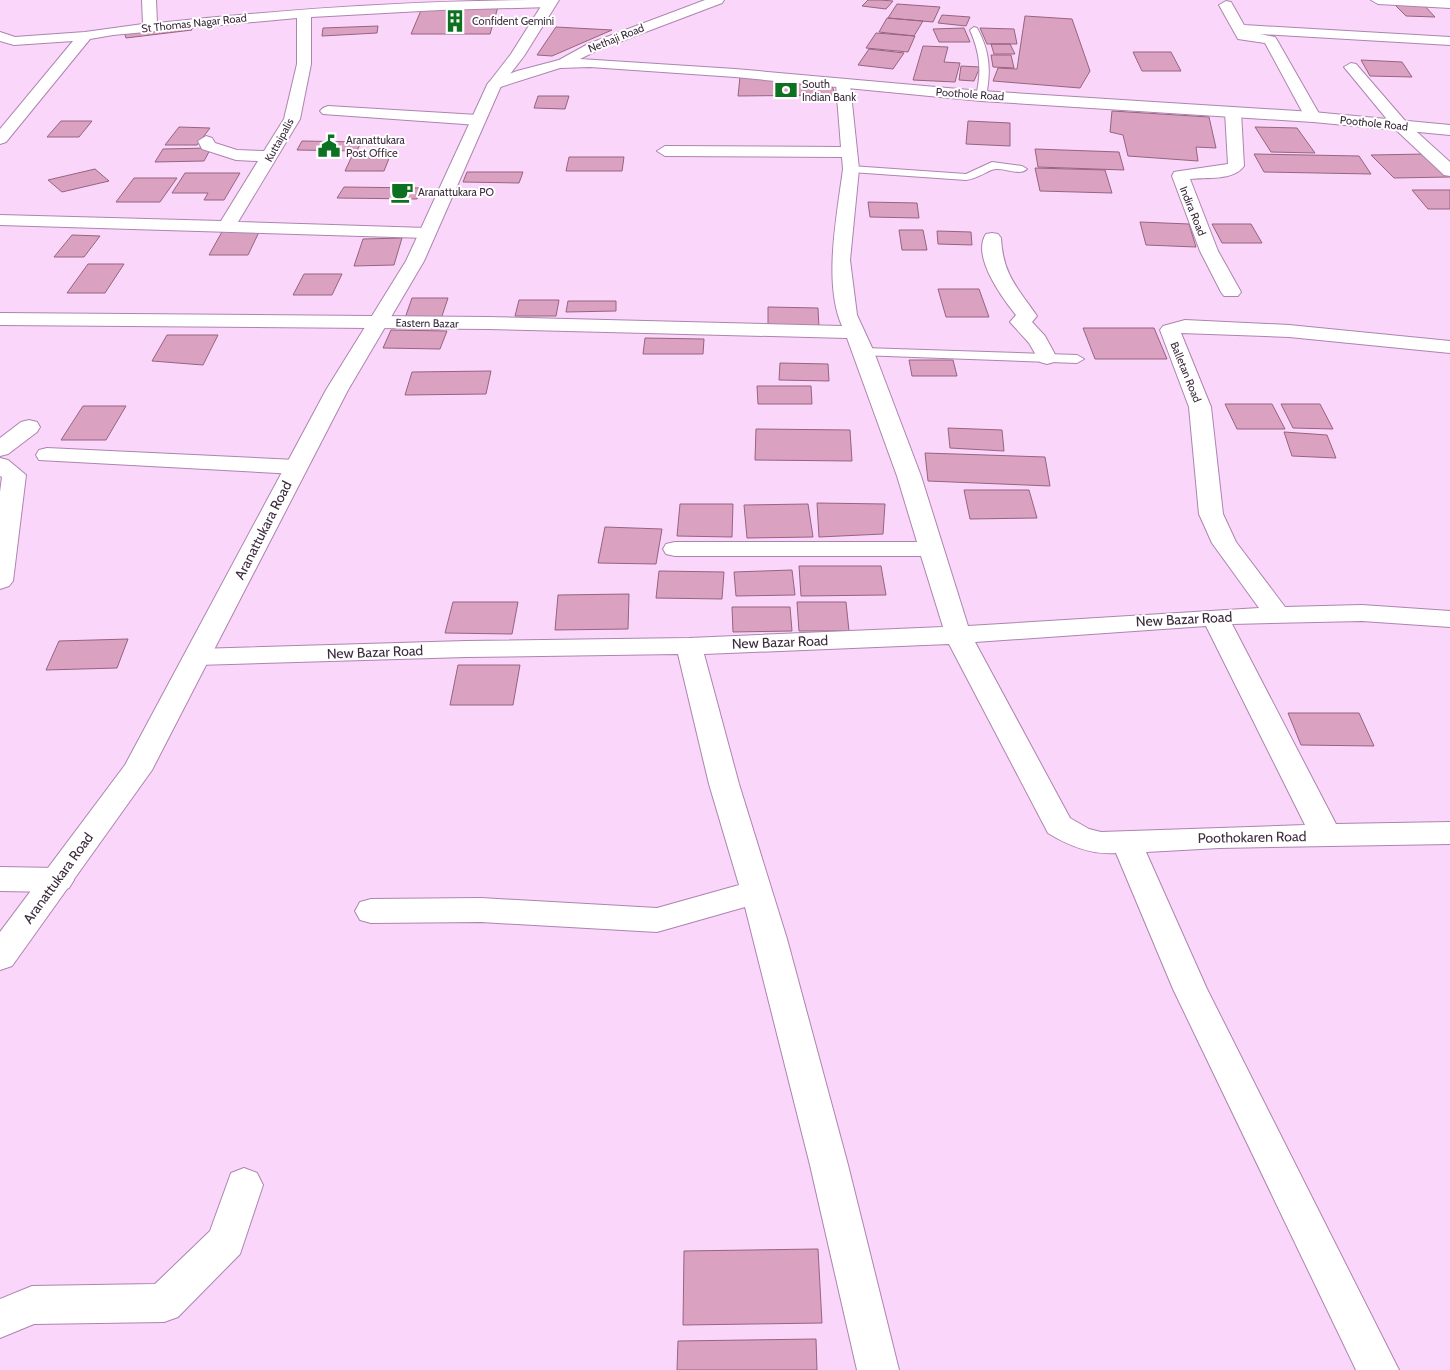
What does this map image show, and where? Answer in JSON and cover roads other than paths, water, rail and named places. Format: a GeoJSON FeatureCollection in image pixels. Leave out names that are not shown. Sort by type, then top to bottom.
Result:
{"type":"FeatureCollection","features":[{"type":"Feature","properties":{"kind":"street"},"geometry":{"type":"LineString","coordinates":[[150,0],[150,27]]}},
{"type":"Feature","properties":{"kind":"street","name":"Nethaji Road"},"geometry":{"type":"LineString","coordinates":[[517,56],[528,63],[559,64],[593,47],[716,0]]}},
{"type":"Feature","properties":{"kind":"street"},"geometry":{"type":"LineString","coordinates":[[1378,0],[1450,4]]}},
{"type":"Feature","properties":{"kind":"street","name":"St Thomas Nagar Road"},"geometry":{"type":"LineString","coordinates":[[0,36],[14,41],[85,36],[150,27],[376,4],[465,4],[551,1]]}},
{"type":"Feature","properties":{"kind":"street","name":"Aranattukara Road"},"geometry":{"type":"LineString","coordinates":[[0,957],[137,770],[337,390],[380,322],[415,261],[494,85],[517,56],[551,1]]}},
{"type":"Feature","properties":{"kind":"street"},"geometry":{"type":"LineString","coordinates":[[1226,5],[1243,36],[1270,40],[1313,117]]}},
{"type":"Feature","properties":{"kind":"street","name":"Kuttaipalis"},"geometry":{"type":"LineString","coordinates":[[226,227],[292,119],[304,64],[304,12]]}},
{"type":"Feature","properties":{"kind":"street"},"geometry":{"type":"LineString","coordinates":[[1239,29],[1450,42]]}},
{"type":"Feature","properties":{"kind":"street"},"geometry":{"type":"LineString","coordinates":[[0,139],[85,36]]}},
{"type":"Feature","properties":{"kind":"street","name":"Poothole Road"},"geometry":{"type":"LineString","coordinates":[[494,85],[522,74],[559,64],[620,65],[980,96],[1313,117],[1450,130]]}},
{"type":"Feature","properties":{"kind":"street"},"geometry":{"type":"LineString","coordinates":[[1350,67],[1401,126],[1450,171]]}},
{"type":"Feature","properties":{"kind":"street"},"geometry":{"type":"LineString","coordinates":[[843,84],[850,161],[841,260],[847,315],[933,549],[958,635]]}},
{"type":"Feature","properties":{"kind":"street"},"geometry":{"type":"LineString","coordinates":[[328,111],[478,120]]}},
{"type":"Feature","properties":{"kind":"street","name":"Indira Road"},"geometry":{"type":"LineString","coordinates":[[1231,292],[1208,251],[1180,176],[1198,172],[1228,170],[1236,166],[1233,112]]}},
{"type":"Feature","properties":{"kind":"street"},"geometry":{"type":"LineString","coordinates":[[206,141],[208,146],[236,155],[271,156]]}},
{"type":"Feature","properties":{"kind":"street"},"geometry":{"type":"LineString","coordinates":[[665,151],[850,161]]}},
{"type":"Feature","properties":{"kind":"street"},"geometry":{"type":"LineString","coordinates":[[0,220],[426,233]]}},
{"type":"Feature","properties":{"kind":"street"},"geometry":{"type":"LineString","coordinates":[[992,238],[992,260],[1002,284],[1027,316],[1020,322],[1038,340],[1047,358]]}},
{"type":"Feature","properties":{"kind":"street","name":"Eastern Bazar"},"geometry":{"type":"LineString","coordinates":[[0,319],[380,322],[858,342]]}},
{"type":"Feature","properties":{"kind":"street","name":"Balletan Road"},"geometry":{"type":"LineString","coordinates":[[1277,615],[1224,543],[1210,514],[1200,408],[1170,330],[1185,326],[1289,331],[1396,340],[1450,347]]}},
{"type":"Feature","properties":{"kind":"street"},"geometry":{"type":"LineString","coordinates":[[0,449],[29,427]]}},
{"type":"Feature","properties":{"kind":"street"},"geometry":{"type":"LineString","coordinates":[[47,456],[296,467]]}},
{"type":"Feature","properties":{"kind":"street"},"geometry":{"type":"LineString","coordinates":[[0,465],[14,475],[0,581]]}},
{"type":"Feature","properties":{"kind":"street"},"geometry":{"type":"LineString","coordinates":[[675,549],[933,549]]}},
{"type":"Feature","properties":{"kind":"street","name":"New Bazar Road"},"geometry":{"type":"LineString","coordinates":[[197,657],[466,649],[689,646],[958,635],[1215,617],[1277,615],[1362,613],[1450,618]]}},
{"type":"Feature","properties":{"kind":"street"},"geometry":{"type":"LineString","coordinates":[[1215,617],[1326,835]]}},
{"type":"Feature","properties":{"kind":"street","name":"Poothokaren Road"},"geometry":{"type":"LineString","coordinates":[[958,635],[1059,825],[1078,837],[1101,843],[1326,835],[1450,833]]}},
{"type":"Feature","properties":{"kind":"street"},"geometry":{"type":"LineString","coordinates":[[689,646],[724,784],[771,939],[827,1156],[878,1370]]}},
{"type":"Feature","properties":{"kind":"street"},"geometry":{"type":"LineString","coordinates":[[1126,841],[1190,989],[1378,1370]]}},
{"type":"Feature","properties":{"kind":"street"},"geometry":{"type":"LineString","coordinates":[[0,879],[58,880]]}},
{"type":"Feature","properties":{"kind":"street"},"geometry":{"type":"LineString","coordinates":[[371,911],[481,910],[657,920],[757,892]]}},
{"type":"Feature","properties":{"kind":"street"},"geometry":{"type":"LineString","coordinates":[[0,1318],[32,1305],[164,1303],[226,1241],[244,1185]]}},
{"type":"Feature","properties":{"kind":"lane"},"geometry":{"type":"LineString","coordinates":[[974,30],[986,59],[987,70],[980,96]]}},
{"type":"Feature","properties":{"kind":"lane"},"geometry":{"type":"LineString","coordinates":[[850,161],[966,177],[974,176],[992,166],[1022,169]]}},
{"type":"Feature","properties":{"kind":"lane"},"geometry":{"type":"LineString","coordinates":[[858,342],[1077,359]]}},
{"type":"Feature","properties":{"kind":"place","name":"Confident Gemini"},"geometry":{"type":"Point","coordinates":[455,21]}},
{"type":"Feature","properties":{"kind":"place","name":"South Indian Bank"},"geometry":{"type":"Point","coordinates":[786,90]}},
{"type":"Feature","properties":{"kind":"place","name":"Aranattukara Post Office"},"geometry":{"type":"Point","coordinates":[329,146]}},
{"type":"Feature","properties":{"kind":"place","name":"Aranattukara PO"},"geometry":{"type":"Point","coordinates":[402,192]}}]}
